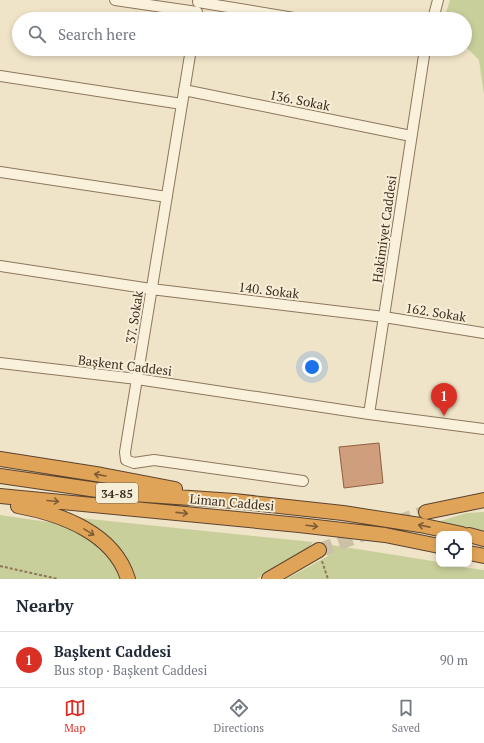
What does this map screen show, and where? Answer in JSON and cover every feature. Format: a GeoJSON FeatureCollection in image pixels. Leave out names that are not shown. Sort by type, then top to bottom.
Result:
{"type":"FeatureCollection","features":[{"type":"Feature","properties":{"kind":"highway"},"geometry":{"type":"LineString","coordinates":[[0,459],[102,475],[234,501]]}},
{"type":"Feature","properties":{"kind":"highway","name":"Liman Caddesi"},"geometry":{"type":"LineString","coordinates":[[0,476],[118,493],[234,501],[343,513],[448,531]]}},
{"type":"Feature","properties":{"kind":"highway","name":"Liman Caddesi"},"geometry":{"type":"LineString","coordinates":[[0,496],[298,525],[385,535],[436,545]]}},
{"type":"Feature","properties":{"kind":"highway"},"geometry":{"type":"LineString","coordinates":[[426,512],[484,500]]}},
{"type":"Feature","properties":{"kind":"highway"},"geometry":{"type":"LineString","coordinates":[[0,503],[39,510],[71,522],[96,536],[113,552],[126,572],[128,579]]}},
{"type":"Feature","properties":{"kind":"highway"},"geometry":{"type":"LineString","coordinates":[[472,536],[484,539]]}},
{"type":"Feature","properties":{"kind":"highway"},"geometry":{"type":"LineString","coordinates":[[269,579],[319,550]]}},
{"type":"Feature","properties":{"kind":"highway"},"geometry":{"type":"LineString","coordinates":[[472,554],[484,556]]}},
{"type":"Feature","properties":{"kind":"street"},"geometry":{"type":"LineString","coordinates":[[115,0],[234,12]]}},
{"type":"Feature","properties":{"kind":"street"},"geometry":{"type":"LineString","coordinates":[[435,12],[438,0]]}},
{"type":"Feature","properties":{"kind":"street","name":"37. Sokak"},"geometry":{"type":"LineString","coordinates":[[190,56],[124,452],[126,460],[142,462],[154,460],[303,481]]}},
{"type":"Feature","properties":{"kind":"street","name":"Hakimiyet Caddesi"},"geometry":{"type":"LineString","coordinates":[[369,414],[424,56]]}},
{"type":"Feature","properties":{"kind":"street"},"geometry":{"type":"LineString","coordinates":[[0,76],[182,104]]}},
{"type":"Feature","properties":{"kind":"street","name":"136. Sokak"},"geometry":{"type":"LineString","coordinates":[[184,90],[411,136]]}},
{"type":"Feature","properties":{"kind":"street"},"geometry":{"type":"LineString","coordinates":[[0,172],[166,197]]}},
{"type":"Feature","properties":{"kind":"street","name":"140. Sokak"},"geometry":{"type":"LineString","coordinates":[[0,266],[151,289],[384,317]]}},
{"type":"Feature","properties":{"kind":"street","name":"162. Sokak"},"geometry":{"type":"LineString","coordinates":[[384,317],[484,333]]}},
{"type":"Feature","properties":{"kind":"street","name":"Başkent Caddesi"},"geometry":{"type":"LineString","coordinates":[[0,363],[137,379],[369,414],[484,428]]}},
{"type":"Feature","properties":{"kind":"path"},"geometry":{"type":"LineString","coordinates":[[319,550],[328,579]]}},
{"type":"Feature","properties":{"kind":"path"},"geometry":{"type":"LineString","coordinates":[[0,566],[58,579]]}},
{"type":"Feature","properties":{"kind":"green space"},"geometry":{"type":"Polygon","coordinates":[[[450,0],[484,0],[484,95],[479,60],[472,53],[472,12],[446,12],[450,0]]]}},
{"type":"Feature","properties":{"kind":"green space"},"geometry":{"type":"Polygon","coordinates":[[[484,512],[484,531],[437,522],[467,513],[484,512]]]}},
{"type":"Feature","properties":{"kind":"green space"},"geometry":{"type":"Polygon","coordinates":[[[0,515],[55,523],[81,533],[106,549],[122,579],[0,579],[0,515]]]}},
{"type":"Feature","properties":{"kind":"green space"},"geometry":{"type":"Polygon","coordinates":[[[80,518],[313,542],[309,547],[257,579],[136,579],[128,559],[115,542],[107,535],[80,518]]]}},
{"type":"Feature","properties":{"kind":"green space"},"geometry":{"type":"Polygon","coordinates":[[[313,542],[436,562],[436,567],[462,567],[484,570],[484,579],[286,579],[328,556],[313,542]]]}},
{"type":"Feature","properties":{"kind":"building"},"geometry":{"type":"Polygon","coordinates":[[[379,443],[383,483],[344,488],[339,447],[379,443]]]}},
{"type":"Feature","properties":{"kind":"tunnel"},"geometry":{"type":"LineString","coordinates":[[319,550],[426,512]]}},
{"type":"Feature","properties":{"kind":"place","name":"Başkent Caddesi"},"geometry":{"type":"Point","coordinates":[444,416]}}]}
